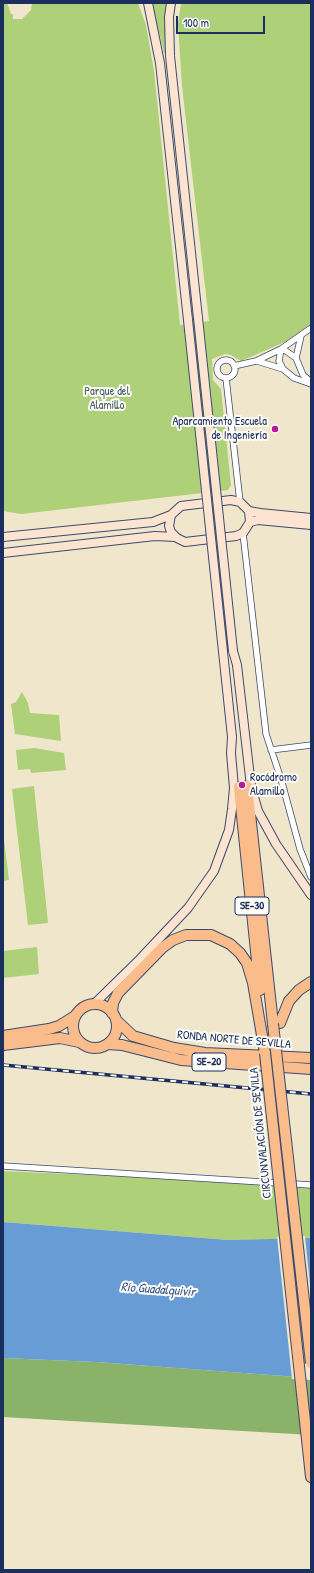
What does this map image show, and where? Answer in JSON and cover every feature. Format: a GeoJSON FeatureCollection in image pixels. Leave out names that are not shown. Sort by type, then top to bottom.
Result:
{"type":"FeatureCollection","features":[{"type":"Feature","properties":{"kind":"highway","name":"CIRCUNVALACIÓN DE SEVILLA"},"geometry":{"type":"LineString","coordinates":[[243,787],[269,1025],[278,1063],[311,1363]]}},
{"type":"Feature","properties":{"kind":"highway"},"geometry":{"type":"LineString","coordinates":[[108,1044],[116,1033],[113,1003],[118,992],[162,948],[180,937],[205,934],[230,944],[240,953],[248,964],[253,983],[269,1025],[299,990],[311,982]]}},
{"type":"Feature","properties":{"kind":"highway"},"geometry":{"type":"LineString","coordinates":[[3,1036],[59,1026],[75,1016],[82,1008],[94,1004]]}},
{"type":"Feature","properties":{"kind":"highway","name":"RONDA NORTE DE SEVILLA"},"geometry":{"type":"LineString","coordinates":[[94,1004],[107,1008],[133,1036],[174,1048],[205,1053],[311,1058]]}},
{"type":"Feature","properties":{"kind":"highway"},"geometry":{"type":"LineString","coordinates":[[75,1016],[73,1029],[79,1042]]}},
{"type":"Feature","properties":{"kind":"highway","name":"CIRCUNVALACIÓN DE SEVILLA"},"geometry":{"type":"LineString","coordinates":[[269,1025],[265,1053],[311,1477]]}},
{"type":"Feature","properties":{"kind":"highway","name":"RONDA NORTE DE SEVILLA"},"geometry":{"type":"LineString","coordinates":[[3,1045],[60,1038],[79,1042],[90,1048],[96,1048],[108,1044],[122,1045],[181,1060],[311,1069]]}},
{"type":"Feature","properties":{"kind":"main road"},"geometry":{"type":"LineString","coordinates":[[143,3],[154,26]]}},
{"type":"Feature","properties":{"kind":"main road"},"geometry":{"type":"LineString","coordinates":[[148,3],[154,26],[160,63],[232,737],[243,787],[258,810],[266,827],[311,895]]}},
{"type":"Feature","properties":{"kind":"main road"},"geometry":{"type":"LineString","coordinates":[[94,1004],[140,959],[188,908],[204,887],[220,858],[243,787],[237,664],[233,651],[185,184],[170,56],[169,17],[171,3]]}},
{"type":"Feature","properties":{"kind":"main road"},"geometry":{"type":"LineString","coordinates":[[175,3],[174,40],[186,163],[185,184]]}},
{"type":"Feature","properties":{"kind":"main road"},"geometry":{"type":"LineString","coordinates":[[3,537],[153,522],[171,515],[181,506],[231,500],[240,502],[248,510],[257,513],[311,518]]}},
{"type":"Feature","properties":{"kind":"main road"},"geometry":{"type":"LineString","coordinates":[[3,553],[155,536],[175,537],[185,542],[236,536],[243,533],[250,522],[248,510]]}},
{"type":"Feature","properties":{"kind":"main road"},"geometry":{"type":"LineString","coordinates":[[171,515],[169,526],[175,537]]}},
{"type":"Feature","properties":{"kind":"main road"},"geometry":{"type":"LineString","coordinates":[[250,522],[258,520],[311,525]]}},
{"type":"Feature","properties":{"kind":"street"},"geometry":{"type":"LineString","coordinates":[[234,366],[256,361],[281,349],[311,328]]}},
{"type":"Feature","properties":{"kind":"street"},"geometry":{"type":"LineString","coordinates":[[289,374],[295,371],[301,336]]}},
{"type":"Feature","properties":{"kind":"street"},"geometry":{"type":"LineString","coordinates":[[281,349],[286,351],[296,361],[303,375],[311,383]]}},
{"type":"Feature","properties":{"kind":"street"},"geometry":{"type":"LineString","coordinates":[[281,349],[279,361],[283,369]]}},
{"type":"Feature","properties":{"kind":"street"},"geometry":{"type":"LineString","coordinates":[[222,360],[228,360],[234,366],[233,374],[226,378],[221,377],[218,373],[218,364],[222,360]]}},
{"type":"Feature","properties":{"kind":"street"},"geometry":{"type":"LineString","coordinates":[[256,361],[283,369],[303,382],[311,383]]}},
{"type":"Feature","properties":{"kind":"street"},"geometry":{"type":"LineString","coordinates":[[226,378],[240,502]]}},
{"type":"Feature","properties":{"kind":"street"},"geometry":{"type":"LineString","coordinates":[[243,533],[266,734],[281,779],[300,849],[311,877]]}},
{"type":"Feature","properties":{"kind":"street"},"geometry":{"type":"LineString","coordinates":[[271,750],[311,745]]}},
{"type":"Feature","properties":{"kind":"street"},"geometry":{"type":"LineString","coordinates":[[3,1166],[311,1185]]}},
{"type":"Feature","properties":{"kind":"green space","name":"Parque del Alamillo"},"geometry":{"type":"Polygon","coordinates":[[[3,3],[7,3],[11,14],[13,14],[13,19],[22,19],[31,10],[32,3],[138,3],[146,25],[154,71],[180,325],[209,321],[182,86],[178,24],[181,3],[311,3],[311,324],[285,342],[241,361],[231,355],[225,354],[212,359],[213,380],[221,389],[231,485],[228,490],[21,514],[3,511],[3,3]]]}},
{"type":"Feature","properties":{"kind":"green space"},"geometry":{"type":"Polygon","coordinates":[[[152,3],[167,3],[166,53],[164,53],[152,3]]]}},
{"type":"Feature","properties":{"kind":"green space"},"geometry":{"type":"Polygon","coordinates":[[[22,692],[28,703],[30,713],[59,715],[61,741],[15,734],[11,704],[16,702],[22,692]]]}},
{"type":"Feature","properties":{"kind":"green space"},"geometry":{"type":"Polygon","coordinates":[[[34,748],[64,753],[66,770],[31,773],[30,769],[18,770],[16,750],[34,748]]]}},
{"type":"Feature","properties":{"kind":"green space"},"geometry":{"type":"Polygon","coordinates":[[[34,786],[48,923],[28,925],[12,789],[34,786]]]}},
{"type":"Feature","properties":{"kind":"green space"},"geometry":{"type":"Polygon","coordinates":[[[3,831],[9,880],[3,881],[3,831]]]}},
{"type":"Feature","properties":{"kind":"green space"},"geometry":{"type":"Polygon","coordinates":[[[37,947],[39,974],[3,978],[3,951],[37,947]]]}},
{"type":"Feature","properties":{"kind":"green space"},"geometry":{"type":"Polygon","coordinates":[[[3,1171],[311,1185],[311,1238],[228,1240],[3,1222],[3,1171]]]}},
{"type":"Feature","properties":{"kind":"green space"},"geometry":{"type":"Polygon","coordinates":[[[3,1358],[96,1362],[311,1378],[311,1435],[3,1417],[3,1358]]]}},
{"type":"Feature","properties":{"kind":"water","name":"Río Guadalquivir"},"geometry":{"type":"Polygon","coordinates":[[[3,1222],[228,1240],[311,1238],[311,1378],[96,1362],[3,1358],[3,1222]]]}},
{"type":"Feature","properties":{"kind":"pier"},"geometry":{"type":"Polygon","coordinates":[[[305,1236],[311,1294],[311,1380],[292,1379],[277,1237],[305,1236]]]}},
{"type":"Feature","properties":{"kind":"railway"},"geometry":{"type":"LineString","coordinates":[[3,1065],[311,1094]]}},
{"type":"Feature","properties":{"kind":"place","name":"Aparcamiento Escuela de Ingeniería"},"geometry":{"type":"Point","coordinates":[275,429]}},
{"type":"Feature","properties":{"kind":"place","name":"Rocódromo Alamillo"},"geometry":{"type":"Point","coordinates":[242,785]}}]}
